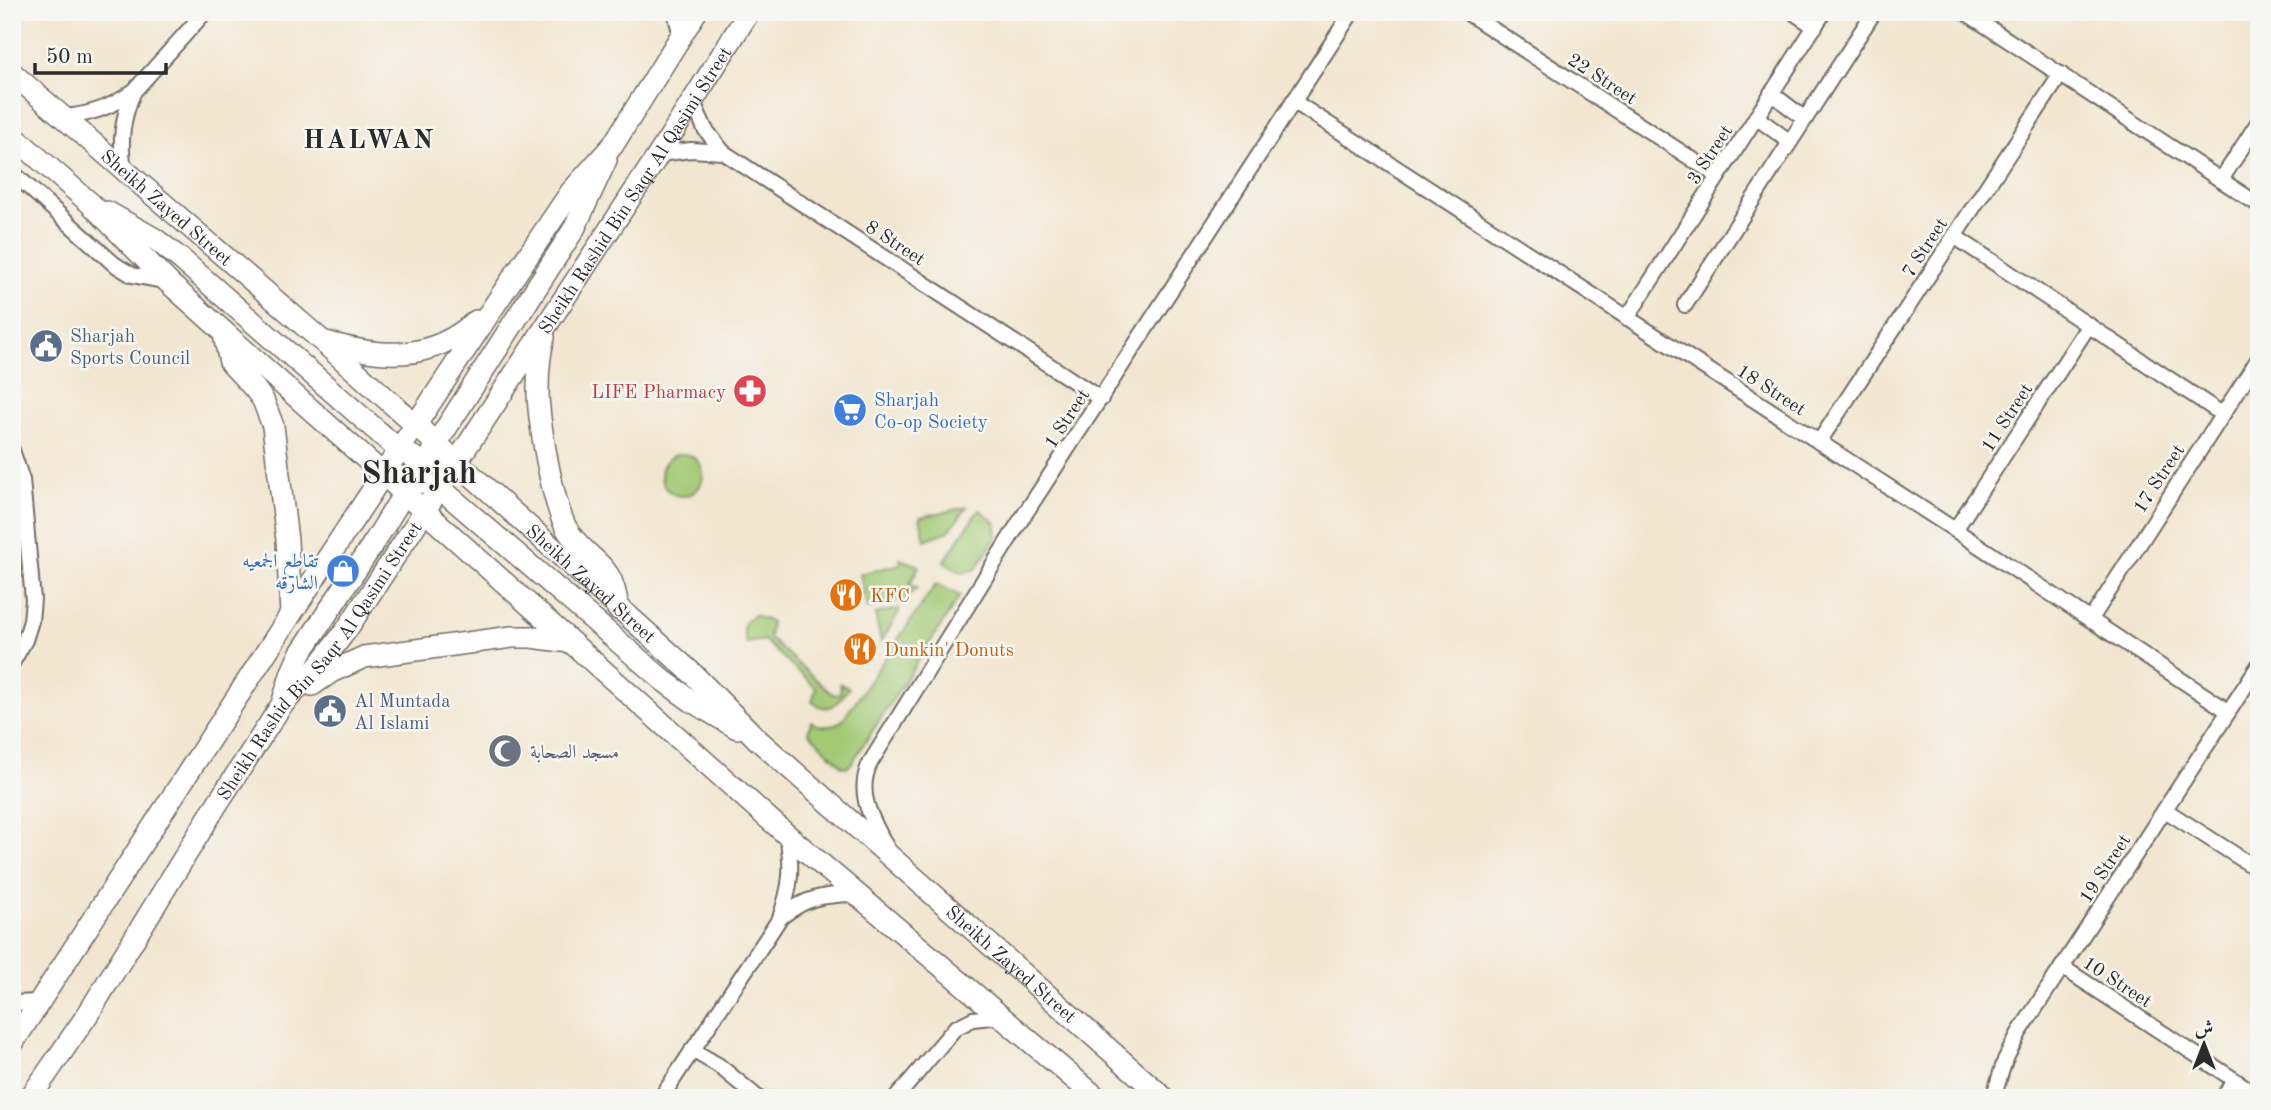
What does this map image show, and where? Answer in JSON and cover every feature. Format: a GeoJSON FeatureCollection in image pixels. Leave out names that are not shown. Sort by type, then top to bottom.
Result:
{"type":"FeatureCollection","features":[{"type":"Feature","properties":{"kind":"main road","name":"Sheikh Rashid Bin Saqr Al Qasimi Street"},"geometry":{"type":"LineString","coordinates":[[30,1098],[88,1014],[217,804],[281,706],[318,667],[348,629],[424,512],[415,425],[555,214],[613,145],[696,12]]}},
{"type":"Feature","properties":{"kind":"main road","name":"Sheikh Rashid Bin Saqr Al Qasimi Street"},"geometry":{"type":"LineString","coordinates":[[13,1043],[383,474],[456,463],[749,12]]}},
{"type":"Feature","properties":{"kind":"main road","name":"Sheikh Zayed Street"},"geometry":{"type":"LineString","coordinates":[[12,73],[321,340],[415,425],[420,470]]}},
{"type":"Feature","properties":{"kind":"main road","name":"Sheikh Zayed Street"},"geometry":{"type":"LineString","coordinates":[[12,135],[91,204],[169,283],[383,474],[456,463],[695,675],[757,739],[1164,1098]]}},
{"type":"Feature","properties":{"kind":"main road"},"geometry":{"type":"LineString","coordinates":[[281,706],[300,654],[574,229],[613,145]]}},
{"type":"Feature","properties":{"kind":"main road"},"geometry":{"type":"LineString","coordinates":[[91,204],[125,220],[164,246],[664,681],[724,722],[757,739]]}},
{"type":"Feature","properties":{"kind":"main road"},"geometry":{"type":"LineString","coordinates":[[321,340],[371,352],[389,353],[434,348],[459,336],[496,303]]}},
{"type":"Feature","properties":{"kind":"main road"},"geometry":{"type":"LineString","coordinates":[[547,324],[538,370],[538,394],[559,512],[570,534],[610,576],[616,589],[618,609]]}},
{"type":"Feature","properties":{"kind":"main road"},"geometry":{"type":"LineString","coordinates":[[223,331],[230,362],[259,394],[273,426],[287,541],[290,614]]}},
{"type":"Feature","properties":{"kind":"main road"},"geometry":{"type":"LineString","coordinates":[[375,430],[392,424],[397,408]]}},
{"type":"Feature","properties":{"kind":"main road"},"geometry":{"type":"LineString","coordinates":[[444,529],[446,514],[454,508],[465,508]]}},
{"type":"Feature","properties":{"kind":"main road"},"geometry":{"type":"LineString","coordinates":[[424,512],[853,894],[1097,1098]]}},
{"type":"Feature","properties":{"kind":"main road"},"geometry":{"type":"LineString","coordinates":[[281,706],[331,672],[364,657],[512,637],[570,642]]}},
{"type":"Feature","properties":{"kind":"street"},"geometry":{"type":"LineString","coordinates":[[63,117],[79,116],[101,109],[135,90],[205,12]]}},
{"type":"Feature","properties":{"kind":"street"},"geometry":{"type":"LineString","coordinates":[[675,12],[681,36]]}},
{"type":"Feature","properties":{"kind":"street","name":"1 Street"},"geometry":{"type":"LineString","coordinates":[[890,856],[864,799],[866,771],[1019,523],[1352,12]]}},
{"type":"Feature","properties":{"kind":"street","name":"22 Street"},"geometry":{"type":"LineString","coordinates":[[1466,12],[1718,176]]}},
{"type":"Feature","properties":{"kind":"street"},"geometry":{"type":"LineString","coordinates":[[1793,12],[1815,27]]}},
{"type":"Feature","properties":{"kind":"street","name":"3 Street"},"geometry":{"type":"LineString","coordinates":[[1627,318],[1824,12]]}},
{"type":"Feature","properties":{"kind":"street"},"geometry":{"type":"LineString","coordinates":[[1685,305],[1874,12]]}},
{"type":"Feature","properties":{"kind":"street"},"geometry":{"type":"LineString","coordinates":[[1965,12],[2259,205]]}},
{"type":"Feature","properties":{"kind":"street","name":"7 Street"},"geometry":{"type":"LineString","coordinates":[[1819,442],[2061,74]]}},
{"type":"Feature","properties":{"kind":"street"},"geometry":{"type":"LineString","coordinates":[[124,169],[121,136],[128,105],[135,90]]}},
{"type":"Feature","properties":{"kind":"street"},"geometry":{"type":"LineString","coordinates":[[1772,93],[1805,119]]}},
{"type":"Feature","properties":{"kind":"street","name":"18 Street"},"geometry":{"type":"LineString","coordinates":[[1293,101],[1955,530],[2228,711]]}},
{"type":"Feature","properties":{"kind":"street"},"geometry":{"type":"LineString","coordinates":[[693,102],[705,129],[723,152]]}},
{"type":"Feature","properties":{"kind":"street"},"geometry":{"type":"LineString","coordinates":[[1756,117],[1790,142]]}},
{"type":"Feature","properties":{"kind":"street"},"geometry":{"type":"LineString","coordinates":[[2221,180],[2259,121]]}},
{"type":"Feature","properties":{"kind":"street"},"geometry":{"type":"LineString","coordinates":[[659,154],[691,150],[723,152]]}},
{"type":"Feature","properties":{"kind":"street","name":"8 Street"},"geometry":{"type":"LineString","coordinates":[[723,152],[1101,399]]}},
{"type":"Feature","properties":{"kind":"street"},"geometry":{"type":"LineString","coordinates":[[12,172],[114,264],[132,275],[169,283]]}},
{"type":"Feature","properties":{"kind":"street"},"geometry":{"type":"LineString","coordinates":[[1954,236],[2222,414]]}},
{"type":"Feature","properties":{"kind":"street","name":"11 Street"},"geometry":{"type":"LineString","coordinates":[[1955,530],[2089,325]]}},
{"type":"Feature","properties":{"kind":"street","name":"17 Street"},"geometry":{"type":"LineString","coordinates":[[2091,619],[2259,358]]}},
{"type":"Feature","properties":{"kind":"street"},"geometry":{"type":"LineString","coordinates":[[12,450],[22,480],[33,600],[31,621],[25,640],[12,663]]}},
{"type":"Feature","properties":{"kind":"street","name":"19 Street"},"geometry":{"type":"LineString","coordinates":[[1993,1098],[2011,1046],[2259,665]]}},
{"type":"Feature","properties":{"kind":"street"},"geometry":{"type":"LineString","coordinates":[[2165,810],[2259,870]]}},
{"type":"Feature","properties":{"kind":"street"},"geometry":{"type":"LineString","coordinates":[[661,1098],[780,918],[792,876],[787,835]]}},
{"type":"Feature","properties":{"kind":"street"},"geometry":{"type":"LineString","coordinates":[[780,918],[797,905],[814,898],[853,894]]}},
{"type":"Feature","properties":{"kind":"street","name":"10 Street"},"geometry":{"type":"LineString","coordinates":[[2062,967],[2259,1096]]}},
{"type":"Feature","properties":{"kind":"street"},"geometry":{"type":"LineString","coordinates":[[12,1003],[40,1002]]}},
{"type":"Feature","properties":{"kind":"street"},"geometry":{"type":"LineString","coordinates":[[896,1098],[955,1028],[973,1019],[1000,1016]]}},
{"type":"Feature","properties":{"kind":"street"},"geometry":{"type":"LineString","coordinates":[[12,1033],[13,1043]]}},
{"type":"Feature","properties":{"kind":"street"},"geometry":{"type":"LineString","coordinates":[[692,1050],[718,1065],[758,1098]]}},
{"type":"Feature","properties":{"kind":"street"},"geometry":{"type":"LineString","coordinates":[[2223,1098],[2234,1080]]}},
{"type":"Feature","properties":{"kind":"green space"},"geometry":{"type":"Polygon","coordinates":[[[682,454],[697,460],[703,475],[697,490],[682,496],[667,490],[661,475],[667,460],[682,454]]]}},
{"type":"Feature","properties":{"kind":"green space"},"geometry":{"type":"Polygon","coordinates":[[[967,507],[949,531],[925,540],[920,517],[967,507]]]}},
{"type":"Feature","properties":{"kind":"green space"},"geometry":{"type":"Polygon","coordinates":[[[979,509],[996,523],[997,536],[976,569],[962,573],[944,562],[979,509]]]}},
{"type":"Feature","properties":{"kind":"green space"},"geometry":{"type":"Polygon","coordinates":[[[900,559],[919,566],[910,584],[917,588],[904,599],[867,608],[860,574],[901,564],[900,559]]]}},
{"type":"Feature","properties":{"kind":"green space"},"geometry":{"type":"Polygon","coordinates":[[[936,584],[960,596],[851,764],[842,766],[808,732],[811,721],[830,726],[842,721],[936,584]]]}},
{"type":"Feature","properties":{"kind":"green space"},"geometry":{"type":"Polygon","coordinates":[[[899,609],[899,612],[881,642],[875,614],[899,609]]]}},
{"type":"Feature","properties":{"kind":"green space"},"geometry":{"type":"Polygon","coordinates":[[[754,615],[771,622],[769,638],[831,693],[836,695],[841,692],[840,684],[849,688],[833,706],[818,706],[812,702],[816,688],[764,640],[746,643],[743,626],[754,615]]]}},
{"type":"Feature","properties":{"kind":"place","name":"Sharjah Sports Council"},"geometry":{"type":"Point","coordinates":[46,346]}},
{"type":"Feature","properties":{"kind":"place","name":"LIFE Pharmacy"},"geometry":{"type":"Point","coordinates":[750,391]}},
{"type":"Feature","properties":{"kind":"place","name":"Sharjah Co-op Society"},"geometry":{"type":"Point","coordinates":[850,410]}},
{"type":"Feature","properties":{"kind":"place","name":"تقاطع الجمعيه الشارقه"},"geometry":{"type":"Point","coordinates":[343,571]}},
{"type":"Feature","properties":{"kind":"place","name":"KFC"},"geometry":{"type":"Point","coordinates":[846,595]}},
{"type":"Feature","properties":{"kind":"place","name":"Dunkin' Donuts"},"geometry":{"type":"Point","coordinates":[860,649]}},
{"type":"Feature","properties":{"kind":"place","name":"Al Muntada Al Islami"},"geometry":{"type":"Point","coordinates":[330,711]}},
{"type":"Feature","properties":{"kind":"place","name":"مسجد الصحابة"},"geometry":{"type":"Point","coordinates":[505,751]}},
{"type":"Feature","properties":{"kind":"district","name":"HALWAN"},"geometry":{"type":"Point","coordinates":[369,139]}},
{"type":"Feature","properties":{"kind":"district","name":"Sharjah"},"geometry":{"type":"Point","coordinates":[419,471]}}]}
